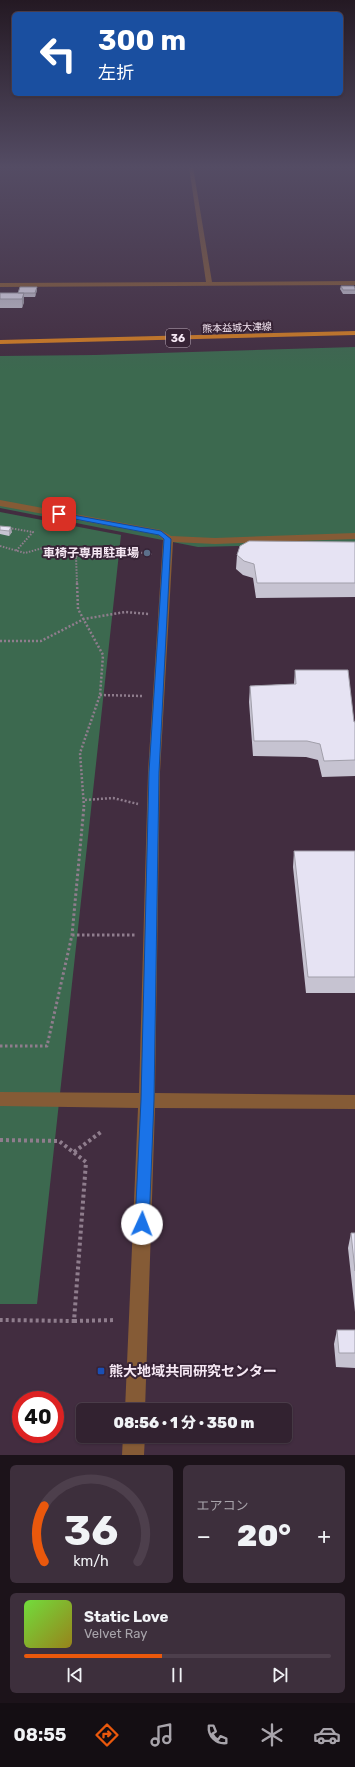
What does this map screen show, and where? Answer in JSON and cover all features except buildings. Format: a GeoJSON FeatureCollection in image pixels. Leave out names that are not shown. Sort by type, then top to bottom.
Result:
{"type":"FeatureCollection","features":[{"type":"Feature","properties":{"kind":"main road","name":"熊本益城大津線"},"geometry":{"type":"LineString","coordinates":[[0,342],[355,333]]}},
{"type":"Feature","properties":{"kind":"main road","name":"熊本益城大津線"},"geometry":{"type":"LineString","coordinates":[[0,348],[96,347],[355,339]]}},
{"type":"Feature","properties":{"kind":"street"},"geometry":{"type":"LineString","coordinates":[[201,235],[209,284]]}},
{"type":"Feature","properties":{"kind":"street"},"geometry":{"type":"LineString","coordinates":[[0,285],[355,283]]}},
{"type":"Feature","properties":{"kind":"street"},"geometry":{"type":"LineString","coordinates":[[0,503],[161,533],[168,539],[215,541],[355,536]]}},
{"type":"Feature","properties":{"kind":"street"},"geometry":{"type":"LineString","coordinates":[[135,1403],[147,1100],[154,772],[168,539]]}},
{"type":"Feature","properties":{"kind":"street"},"geometry":{"type":"LineString","coordinates":[[0,1099],[355,1102]]}},
{"type":"Feature","properties":{"kind":"street"},"geometry":{"type":"LineString","coordinates":[[133,1455],[134,1443]]}},
{"type":"Feature","properties":{"kind":"path"},"geometry":{"type":"LineString","coordinates":[[7,528],[33,532],[16,551]]}},
{"type":"Feature","properties":{"kind":"path"},"geometry":{"type":"LineString","coordinates":[[0,546],[25,553],[50,546],[76,556],[112,550],[155,554]]}},
{"type":"Feature","properties":{"kind":"path"},"geometry":{"type":"LineString","coordinates":[[0,1046],[47,1046],[72,935],[85,800],[80,754],[100,695],[103,655],[78,609],[76,556]]}},
{"type":"Feature","properties":{"kind":"path"},"geometry":{"type":"LineString","coordinates":[[0,641],[41,641],[84,619],[125,612],[152,614]]}},
{"type":"Feature","properties":{"kind":"path"},"geometry":{"type":"LineString","coordinates":[[100,695],[148,696]]}},
{"type":"Feature","properties":{"kind":"path"},"geometry":{"type":"LineString","coordinates":[[85,800],[113,798],[142,805]]}},
{"type":"Feature","properties":{"kind":"path"},"geometry":{"type":"LineString","coordinates":[[72,935],[135,935]]}},
{"type":"Feature","properties":{"kind":"path"},"geometry":{"type":"LineString","coordinates":[[74,1152],[102,1132]]}},
{"type":"Feature","properties":{"kind":"path"},"geometry":{"type":"LineString","coordinates":[[0,1140],[58,1141],[86,1162],[74,1321]]}},
{"type":"Feature","properties":{"kind":"path"},"geometry":{"type":"LineString","coordinates":[[0,1321],[116,1320]]}},
{"type":"Feature","properties":{"kind":"green space"},"geometry":{"type":"Polygon","coordinates":[[[355,347],[355,543],[198,547],[0,508],[0,356],[95,355],[355,347]]]}},
{"type":"Feature","properties":{"kind":"green space"},"geometry":{"type":"Polygon","coordinates":[[[0,512],[121,535],[37,1304],[0,1304],[0,512]]]}},
{"type":"Feature","properties":{"kind":"place","name":"車椅子専用駐車場"},"geometry":{"type":"Point","coordinates":[147,553]}},
{"type":"Feature","properties":{"kind":"place","name":"熊大地域共同研究センター"},"geometry":{"type":"Point","coordinates":[101,1371]}},
{"type":"Feature","properties":{"kind":"route"},"geometry":{"type":"LineString","coordinates":[[59,514],[161,533],[168,539],[154,772],[147,1100],[142,1224]]}}]}
